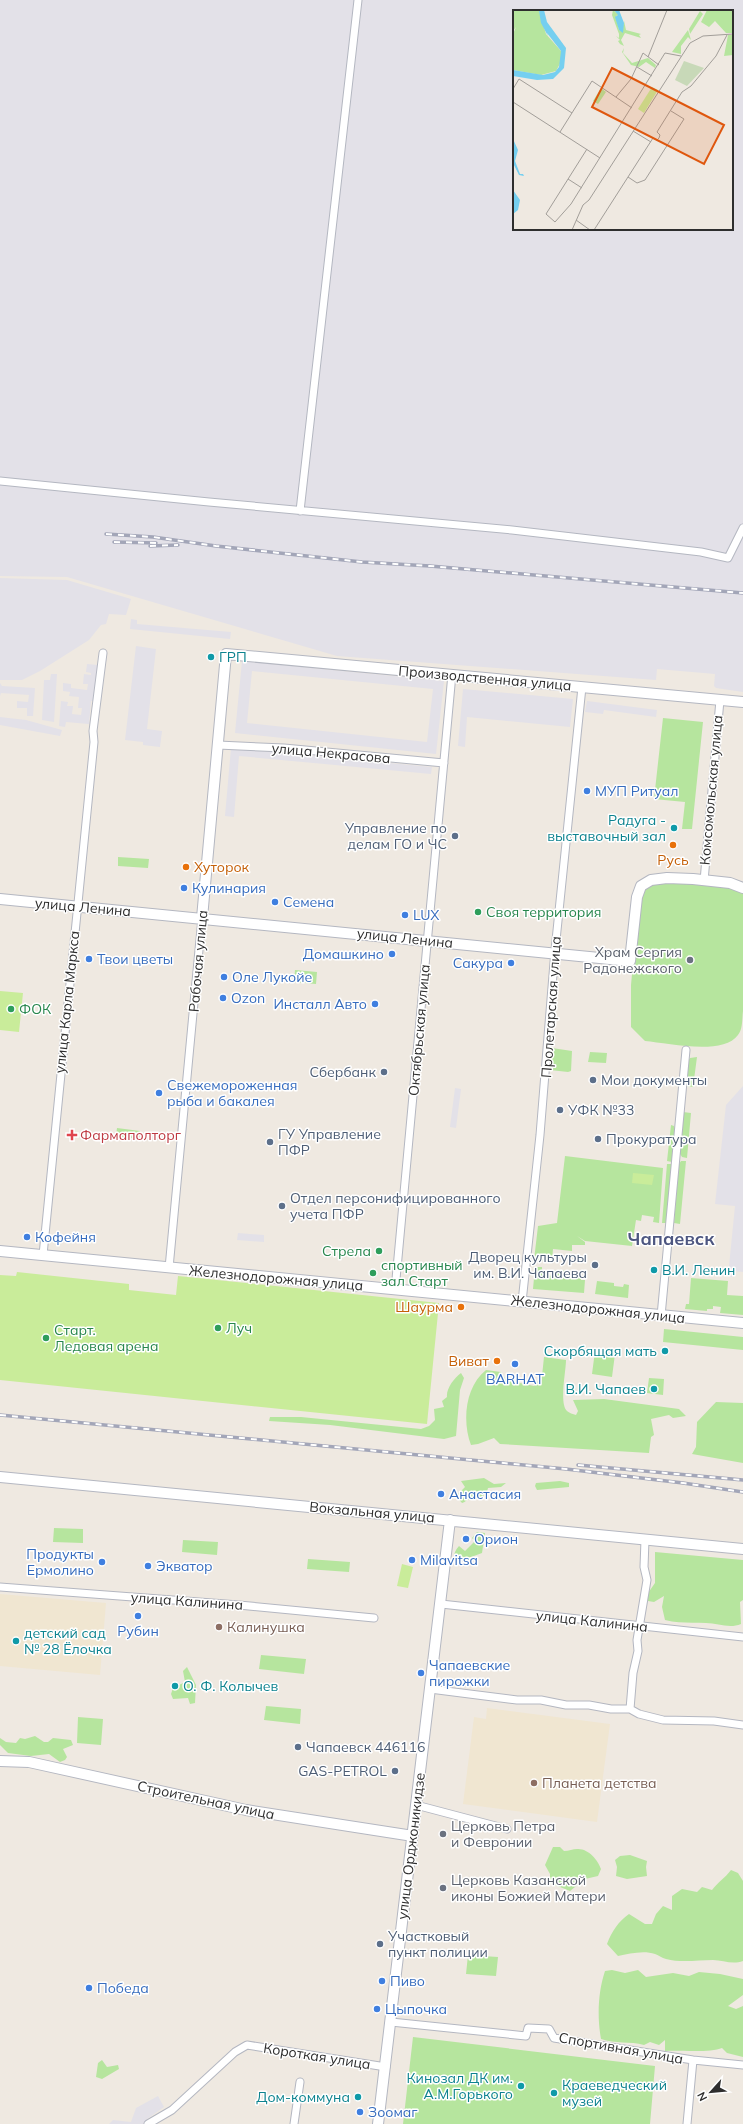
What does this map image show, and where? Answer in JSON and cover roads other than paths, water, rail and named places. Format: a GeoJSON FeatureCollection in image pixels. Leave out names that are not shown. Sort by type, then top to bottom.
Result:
{"type":"FeatureCollection","features":[{"type":"Feature","properties":{"kind":"street"},"geometry":{"type":"LineString","coordinates":[[300,511],[358,0]]}},
{"type":"Feature","properties":{"kind":"street"},"geometry":{"type":"LineString","coordinates":[[0,481],[300,511],[512,530],[701,552],[728,558],[743,528]]}},
{"type":"Feature","properties":{"kind":"street","name":"улица Карла Маркса"},"geometry":{"type":"LineString","coordinates":[[43,1255],[103,653]]}},
{"type":"Feature","properties":{"kind":"street","name":"Производственная улица"},"geometry":{"type":"LineString","coordinates":[[226,654],[743,702]]}},
{"type":"Feature","properties":{"kind":"street","name":"Рабочая улица"},"geometry":{"type":"LineString","coordinates":[[169,1268],[226,654]]}},
{"type":"Feature","properties":{"kind":"street","name":"Октябрьская улица"},"geometry":{"type":"LineString","coordinates":[[395,1290],[452,674]]}},
{"type":"Feature","properties":{"kind":"street","name":"Пролетарская улица"},"geometry":{"type":"LineString","coordinates":[[522,1302],[542,1121],[555,954],[582,687]]}},
{"type":"Feature","properties":{"kind":"street","name":"Комсомольская улица"},"geometry":{"type":"LineString","coordinates":[[704,881],[720,700]]}},
{"type":"Feature","properties":{"kind":"street","name":"улица Некрасова"},"geometry":{"type":"LineString","coordinates":[[218,745],[284,748],[444,763]]}},
{"type":"Feature","properties":{"kind":"street","name":"улица Ленина"},"geometry":{"type":"LineString","coordinates":[[0,899],[630,961],[637,897],[641,886],[651,880],[659,878],[730,883],[743,888]]}},
{"type":"Feature","properties":{"kind":"street"},"geometry":{"type":"LineString","coordinates":[[661,1316],[686,1050]]}},
{"type":"Feature","properties":{"kind":"street","name":"Железнодорожная улица"},"geometry":{"type":"LineString","coordinates":[[0,1251],[743,1323]]}},
{"type":"Feature","properties":{"kind":"street","name":"Вокзальная улица"},"geometry":{"type":"LineString","coordinates":[[0,1477],[743,1549]]}},
{"type":"Feature","properties":{"kind":"street","name":"улица Орджоникидзе"},"geometry":{"type":"LineString","coordinates":[[378,2124],[450,1520]]}},
{"type":"Feature","properties":{"kind":"street"},"geometry":{"type":"LineString","coordinates":[[630,1709],[633,1673],[638,1651],[637,1640],[641,1626],[647,1580],[644,1567],[645,1540]]}},
{"type":"Feature","properties":{"kind":"street","name":"улица Калинина"},"geometry":{"type":"LineString","coordinates":[[0,1587],[239,1605],[374,1618]]}},
{"type":"Feature","properties":{"kind":"street","name":"улица Калинина"},"geometry":{"type":"LineString","coordinates":[[441,1604],[743,1637]]}},
{"type":"Feature","properties":{"kind":"street"},"geometry":{"type":"LineString","coordinates":[[430,1689],[517,1700],[541,1700],[566,1705],[589,1705],[611,1709],[630,1709],[639,1714],[663,1720],[743,1725]]}},
{"type":"Feature","properties":{"kind":"street","name":"Строительная улица"},"geometry":{"type":"LineString","coordinates":[[0,1760],[29,1762],[246,1810],[412,1836]]}},
{"type":"Feature","properties":{"kind":"street"},"geometry":{"type":"LineString","coordinates":[[416,1805],[507,1829]]}},
{"type":"Feature","properties":{"kind":"street","name":"Спортивная улица"},"geometry":{"type":"LineString","coordinates":[[391,2022],[526,2036],[528,2028],[550,2029],[554,2038],[693,2060],[743,2065]]}},
{"type":"Feature","properties":{"kind":"street","name":"Короткая улица"},"geometry":{"type":"LineString","coordinates":[[148,2124],[172,2110],[235,2052],[247,2045],[386,2067]]}},
{"type":"Feature","properties":{"kind":"street"},"geometry":{"type":"LineString","coordinates":[[687,2124],[693,2060]]}},
{"type":"Feature","properties":{"kind":"street"},"geometry":{"type":"LineString","coordinates":[[294,2124],[300,2082]]}},
{"type":"Feature","properties":{"kind":"railway"},"geometry":{"type":"LineString","coordinates":[[106,534],[153,537],[216,546],[362,562],[430,566],[743,593]]}},
{"type":"Feature","properties":{"kind":"railway"},"geometry":{"type":"LineString","coordinates":[[114,542],[156,543]]}},
{"type":"Feature","properties":{"kind":"railway"},"geometry":{"type":"LineString","coordinates":[[150,546],[178,545]]}},
{"type":"Feature","properties":{"kind":"railway"},"geometry":{"type":"LineString","coordinates":[[0,1415],[566,1469],[743,1492]]}},
{"type":"Feature","properties":{"kind":"railway"},"geometry":{"type":"LineString","coordinates":[[578,1465],[743,1480]]}},
{"type":"Feature","properties":{"kind":"place","name":"ГРП"},"geometry":{"type":"Point","coordinates":[211,657]}},
{"type":"Feature","properties":{"kind":"place","name":"МУП Ритуал"},"geometry":{"type":"Point","coordinates":[587,791]}},
{"type":"Feature","properties":{"kind":"place","name":"Радуга - выставочный зал"},"geometry":{"type":"Point","coordinates":[674,828]}},
{"type":"Feature","properties":{"kind":"place","name":"Управление по делам ГО и ЧС"},"geometry":{"type":"Point","coordinates":[455,836]}},
{"type":"Feature","properties":{"kind":"place","name":"Русь"},"geometry":{"type":"Point","coordinates":[673,845]}},
{"type":"Feature","properties":{"kind":"place","name":"Хуторок"},"geometry":{"type":"Point","coordinates":[186,867]}},
{"type":"Feature","properties":{"kind":"place","name":"Кулинария"},"geometry":{"type":"Point","coordinates":[184,888]}},
{"type":"Feature","properties":{"kind":"place","name":"Семена"},"geometry":{"type":"Point","coordinates":[275,902]}},
{"type":"Feature","properties":{"kind":"place","name":"Своя территория"},"geometry":{"type":"Point","coordinates":[478,912]}},
{"type":"Feature","properties":{"kind":"place","name":"LUX"},"geometry":{"type":"Point","coordinates":[405,915]}},
{"type":"Feature","properties":{"kind":"place","name":"Домашкино"},"geometry":{"type":"Point","coordinates":[392,954]}},
{"type":"Feature","properties":{"kind":"place","name":"Твои цветы"},"geometry":{"type":"Point","coordinates":[89,959]}},
{"type":"Feature","properties":{"kind":"place","name":"Храм Сергия Радонежского"},"geometry":{"type":"Point","coordinates":[690,960]}},
{"type":"Feature","properties":{"kind":"place","name":"Сакура"},"geometry":{"type":"Point","coordinates":[511,963]}},
{"type":"Feature","properties":{"kind":"place","name":"Оле Лукойе"},"geometry":{"type":"Point","coordinates":[224,977]}},
{"type":"Feature","properties":{"kind":"place","name":"Ozon"},"geometry":{"type":"Point","coordinates":[223,998]}},
{"type":"Feature","properties":{"kind":"place","name":"Инсталл Авто"},"geometry":{"type":"Point","coordinates":[375,1004]}},
{"type":"Feature","properties":{"kind":"place","name":"ФОК"},"geometry":{"type":"Point","coordinates":[11,1009]}},
{"type":"Feature","properties":{"kind":"place","name":"Сбербанк"},"geometry":{"type":"Point","coordinates":[384,1072]}},
{"type":"Feature","properties":{"kind":"place","name":"Мои документы"},"geometry":{"type":"Point","coordinates":[593,1080]}},
{"type":"Feature","properties":{"kind":"place","name":"Свежемороженная рыба и бакалея"},"geometry":{"type":"Point","coordinates":[159,1093]}},
{"type":"Feature","properties":{"kind":"place","name":"УФК №33"},"geometry":{"type":"Point","coordinates":[560,1110]}},
{"type":"Feature","properties":{"kind":"place","name":"Фармаполторг"},"geometry":{"type":"Point","coordinates":[72,1135]}},
{"type":"Feature","properties":{"kind":"place","name":"Прокуратура"},"geometry":{"type":"Point","coordinates":[598,1139]}},
{"type":"Feature","properties":{"kind":"place","name":"ГУ Управление ПФР"},"geometry":{"type":"Point","coordinates":[270,1142]}},
{"type":"Feature","properties":{"kind":"place","name":"Отдел персонифицированного учета ПФР"},"geometry":{"type":"Point","coordinates":[282,1206]}},
{"type":"Feature","properties":{"kind":"place","name":"Кофейня"},"geometry":{"type":"Point","coordinates":[27,1237]}},
{"type":"Feature","properties":{"kind":"place","name":"Стрела"},"geometry":{"type":"Point","coordinates":[379,1251]}},
{"type":"Feature","properties":{"kind":"place","name":"Дворец культуры им. В.И. Чапаева"},"geometry":{"type":"Point","coordinates":[595,1265]}},
{"type":"Feature","properties":{"kind":"place","name":"В.И. Ленин"},"geometry":{"type":"Point","coordinates":[654,1270]}},
{"type":"Feature","properties":{"kind":"place","name":"спортивный зал Старт"},"geometry":{"type":"Point","coordinates":[373,1273]}},
{"type":"Feature","properties":{"kind":"place","name":"Шаурма"},"geometry":{"type":"Point","coordinates":[461,1307]}},
{"type":"Feature","properties":{"kind":"place","name":"Луч"},"geometry":{"type":"Point","coordinates":[218,1328]}},
{"type":"Feature","properties":{"kind":"place","name":"Старт. Ледовая арена"},"geometry":{"type":"Point","coordinates":[46,1338]}},
{"type":"Feature","properties":{"kind":"place","name":"Скорбящая мать"},"geometry":{"type":"Point","coordinates":[665,1351]}},
{"type":"Feature","properties":{"kind":"place","name":"Виват"},"geometry":{"type":"Point","coordinates":[497,1361]}},
{"type":"Feature","properties":{"kind":"place","name":"BARHAT"},"geometry":{"type":"Point","coordinates":[515,1364]}},
{"type":"Feature","properties":{"kind":"place","name":"В.И. Чапаев"},"geometry":{"type":"Point","coordinates":[654,1389]}},
{"type":"Feature","properties":{"kind":"place","name":"Анастасия"},"geometry":{"type":"Point","coordinates":[441,1494]}},
{"type":"Feature","properties":{"kind":"place","name":"Орион"},"geometry":{"type":"Point","coordinates":[466,1539]}},
{"type":"Feature","properties":{"kind":"place","name":"Milavitsa"},"geometry":{"type":"Point","coordinates":[412,1560]}},
{"type":"Feature","properties":{"kind":"place","name":"Продукты Ермолино"},"geometry":{"type":"Point","coordinates":[102,1562]}},
{"type":"Feature","properties":{"kind":"place","name":"Экватор"},"geometry":{"type":"Point","coordinates":[148,1566]}},
{"type":"Feature","properties":{"kind":"place","name":"Рубин"},"geometry":{"type":"Point","coordinates":[138,1616]}},
{"type":"Feature","properties":{"kind":"place","name":"Калинушка"},"geometry":{"type":"Point","coordinates":[219,1627]}},
{"type":"Feature","properties":{"kind":"place","name":"детский сад № 28 Ёлочка"},"geometry":{"type":"Point","coordinates":[16,1641]}},
{"type":"Feature","properties":{"kind":"place","name":"Чапаевские пирожки"},"geometry":{"type":"Point","coordinates":[421,1673]}},
{"type":"Feature","properties":{"kind":"place","name":"О. Ф. Колычев"},"geometry":{"type":"Point","coordinates":[175,1686]}},
{"type":"Feature","properties":{"kind":"place","name":"Чапаевск 446116"},"geometry":{"type":"Point","coordinates":[298,1747]}},
{"type":"Feature","properties":{"kind":"place","name":"GAS-PETROL"},"geometry":{"type":"Point","coordinates":[395,1771]}},
{"type":"Feature","properties":{"kind":"place","name":"Планета детства"},"geometry":{"type":"Point","coordinates":[534,1783]}},
{"type":"Feature","properties":{"kind":"place","name":"Церковь Петра и Февронии"},"geometry":{"type":"Point","coordinates":[443,1834]}},
{"type":"Feature","properties":{"kind":"place","name":"Церковь Казанской иконы Божией Матери"},"geometry":{"type":"Point","coordinates":[443,1888]}},
{"type":"Feature","properties":{"kind":"place","name":"Участковый пункт полиции"},"geometry":{"type":"Point","coordinates":[380,1944]}},
{"type":"Feature","properties":{"kind":"place","name":"Пиво"},"geometry":{"type":"Point","coordinates":[382,1981]}},
{"type":"Feature","properties":{"kind":"place","name":"Победа"},"geometry":{"type":"Point","coordinates":[89,1988]}},
{"type":"Feature","properties":{"kind":"place","name":"Цыпочка"},"geometry":{"type":"Point","coordinates":[377,2009]}},
{"type":"Feature","properties":{"kind":"place","name":"Кинозал ДК им. А.М.Горького"},"geometry":{"type":"Point","coordinates":[521,2086]}},
{"type":"Feature","properties":{"kind":"place","name":"Краеведческий музей"},"geometry":{"type":"Point","coordinates":[554,2093]}},
{"type":"Feature","properties":{"kind":"place","name":"Дом-коммуна"},"geometry":{"type":"Point","coordinates":[358,2097]}},
{"type":"Feature","properties":{"kind":"place","name":"Зоомаг"},"geometry":{"type":"Point","coordinates":[360,2112]}},
{"type":"Feature","properties":{"kind":"district","name":"Чапаевск"},"geometry":{"type":"Point","coordinates":[671,1238]}}]}
